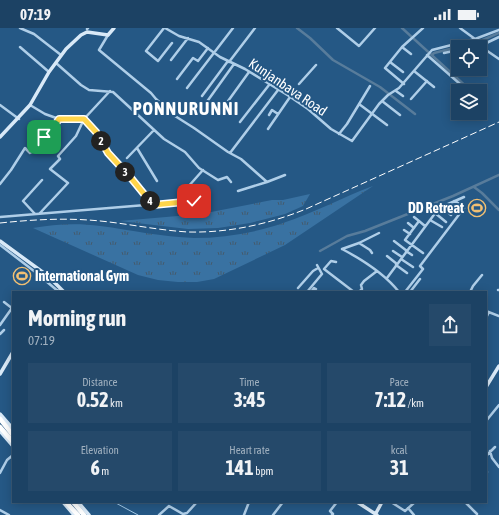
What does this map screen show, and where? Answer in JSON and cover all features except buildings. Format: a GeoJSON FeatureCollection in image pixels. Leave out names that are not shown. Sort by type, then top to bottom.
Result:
{"type":"FeatureCollection","features":[{"type":"Feature","properties":{"kind":"highway"},"geometry":{"type":"LineString","coordinates":[[0,419],[12,434]]}},
{"type":"Feature","properties":{"kind":"highway"},"geometry":{"type":"LineString","coordinates":[[0,427],[12,441]]}},
{"type":"Feature","properties":{"kind":"highway"},"geometry":{"type":"LineString","coordinates":[[69,503],[78,515]]}},
{"type":"Feature","properties":{"kind":"highway"},"geometry":{"type":"LineString","coordinates":[[69,503],[84,515]]}},
{"type":"Feature","properties":{"kind":"main road"},"geometry":{"type":"LineString","coordinates":[[0,137],[30,106],[56,62],[78,38],[88,29],[108,35],[114,28]]}},
{"type":"Feature","properties":{"kind":"main road"},"geometry":{"type":"LineString","coordinates":[[0,241],[48,276],[63,291]]}},
{"type":"Feature","properties":{"kind":"main road"},"geometry":{"type":"LineString","coordinates":[[0,374],[12,354]]}},
{"type":"Feature","properties":{"kind":"main road"},"geometry":{"type":"LineString","coordinates":[[487,381],[499,366]]}},
{"type":"Feature","properties":{"kind":"main road"},"geometry":{"type":"LineString","coordinates":[[0,414],[12,428]]}},
{"type":"Feature","properties":{"kind":"main road"},"geometry":{"type":"LineString","coordinates":[[0,431],[12,445]]}},
{"type":"Feature","properties":{"kind":"main road"},"geometry":{"type":"LineString","coordinates":[[68,503],[74,515]]}},
{"type":"Feature","properties":{"kind":"main road"},"geometry":{"type":"LineString","coordinates":[[79,503],[89,515]]}},
{"type":"Feature","properties":{"kind":"main road"},"geometry":{"type":"LineString","coordinates":[[359,503],[377,514],[382,503]]}},
{"type":"Feature","properties":{"kind":"street"},"geometry":{"type":"LineString","coordinates":[[20,28],[34,34],[61,55]]}},
{"type":"Feature","properties":{"kind":"street"},"geometry":{"type":"LineString","coordinates":[[164,28],[146,51],[158,61],[172,42]]}},
{"type":"Feature","properties":{"kind":"street","name":"Kunjanbava Road"},"geometry":{"type":"LineString","coordinates":[[164,28],[172,33],[199,42],[228,62],[234,64],[290,97],[308,109],[331,129],[350,141],[353,140],[384,98],[404,84],[432,50],[451,46]]}},
{"type":"Feature","properties":{"kind":"street"},"geometry":{"type":"LineString","coordinates":[[187,88],[233,28]]}},
{"type":"Feature","properties":{"kind":"street"},"geometry":{"type":"LineString","coordinates":[[202,96],[255,28]]}},
{"type":"Feature","properties":{"kind":"street"},"geometry":{"type":"LineString","coordinates":[[337,28],[359,46],[375,28]]}},
{"type":"Feature","properties":{"kind":"street"},"geometry":{"type":"LineString","coordinates":[[404,84],[385,68],[402,47],[423,28]]}},
{"type":"Feature","properties":{"kind":"street"},"geometry":{"type":"LineString","coordinates":[[460,28],[476,40],[499,30]]}},
{"type":"Feature","properties":{"kind":"street"},"geometry":{"type":"LineString","coordinates":[[108,35],[99,50],[151,92],[156,99],[175,116],[221,148],[241,159],[267,182]]}},
{"type":"Feature","properties":{"kind":"street"},"geometry":{"type":"LineString","coordinates":[[487,42],[499,37]]}},
{"type":"Feature","properties":{"kind":"street"},"geometry":{"type":"LineString","coordinates":[[171,60],[188,38]]}},
{"type":"Feature","properties":{"kind":"street"},"geometry":{"type":"LineString","coordinates":[[20,47],[49,72]]}},
{"type":"Feature","properties":{"kind":"street"},"geometry":{"type":"LineString","coordinates":[[402,47],[411,54]]}},
{"type":"Feature","properties":{"kind":"street"},"geometry":{"type":"LineString","coordinates":[[177,79],[192,58],[198,61],[208,48]]}},
{"type":"Feature","properties":{"kind":"street"},"geometry":{"type":"LineString","coordinates":[[487,51],[499,59]]}},
{"type":"Feature","properties":{"kind":"street"},"geometry":{"type":"LineString","coordinates":[[444,53],[451,52]]}},
{"type":"Feature","properties":{"kind":"street"},"geometry":{"type":"LineString","coordinates":[[427,55],[460,84]]}},
{"type":"Feature","properties":{"kind":"street"},"geometry":{"type":"LineString","coordinates":[[56,62],[76,81],[89,90],[110,91],[164,139],[185,152],[199,168],[218,180],[227,177],[231,182]]}},
{"type":"Feature","properties":{"kind":"street"},"geometry":{"type":"LineString","coordinates":[[390,62],[403,72]]}},
{"type":"Feature","properties":{"kind":"street"},"geometry":{"type":"LineString","coordinates":[[206,103],[234,64]]}},
{"type":"Feature","properties":{"kind":"street"},"geometry":{"type":"LineString","coordinates":[[299,84],[316,65]]}},
{"type":"Feature","properties":{"kind":"street"},"geometry":{"type":"LineString","coordinates":[[414,71],[434,87]]}},
{"type":"Feature","properties":{"kind":"street"},"geometry":{"type":"LineString","coordinates":[[218,115],[248,72]]}},
{"type":"Feature","properties":{"kind":"street"},"geometry":{"type":"LineString","coordinates":[[411,99],[427,82]]}},
{"type":"Feature","properties":{"kind":"street"},"geometry":{"type":"LineString","coordinates":[[240,122],[269,85]]}},
{"type":"Feature","properties":{"kind":"street"},"geometry":{"type":"LineString","coordinates":[[339,134],[360,104],[370,86]]}},
{"type":"Feature","properties":{"kind":"street"},"geometry":{"type":"LineString","coordinates":[[230,153],[278,90]]}},
{"type":"Feature","properties":{"kind":"street"},"geometry":{"type":"LineString","coordinates":[[39,214],[68,183],[50,169],[60,159],[58,156],[76,136],[84,119],[110,91]]}},
{"type":"Feature","properties":{"kind":"street"},"geometry":{"type":"LineString","coordinates":[[396,91],[403,96]]}},
{"type":"Feature","properties":{"kind":"street"},"geometry":{"type":"LineString","coordinates":[[268,129],[290,97]]}},
{"type":"Feature","properties":{"kind":"street"},"geometry":{"type":"LineString","coordinates":[[382,101],[400,115]]}},
{"type":"Feature","properties":{"kind":"street"},"geometry":{"type":"LineString","coordinates":[[360,104],[387,125]]}},
{"type":"Feature","properties":{"kind":"street"},"geometry":{"type":"LineString","coordinates":[[0,105],[19,119]]}},
{"type":"Feature","properties":{"kind":"street"},"geometry":{"type":"LineString","coordinates":[[30,106],[59,119],[84,119],[96,132],[108,153],[153,205]]}},
{"type":"Feature","properties":{"kind":"street"},"geometry":{"type":"LineString","coordinates":[[269,115],[272,110],[278,114]]}},
{"type":"Feature","properties":{"kind":"street"},"geometry":{"type":"LineString","coordinates":[[0,184],[25,148],[30,153],[36,150],[44,137],[59,119]]}},
{"type":"Feature","properties":{"kind":"street"},"geometry":{"type":"LineString","coordinates":[[128,158],[138,145],[154,130]]}},
{"type":"Feature","properties":{"kind":"street"},"geometry":{"type":"LineString","coordinates":[[137,148],[157,181]]}},
{"type":"Feature","properties":{"kind":"street"},"geometry":{"type":"LineString","coordinates":[[187,188],[203,170]]}},
{"type":"Feature","properties":{"kind":"street"},"geometry":{"type":"LineString","coordinates":[[238,191],[267,182],[285,174]]}},
{"type":"Feature","properties":{"kind":"street"},"geometry":{"type":"LineString","coordinates":[[35,214],[22,201],[42,180]]}},
{"type":"Feature","properties":{"kind":"street"},"geometry":{"type":"LineString","coordinates":[[387,278],[440,207],[464,197]]}},
{"type":"Feature","properties":{"kind":"street"},"geometry":{"type":"LineString","coordinates":[[0,217],[194,201]]}},
{"type":"Feature","properties":{"kind":"street"},"geometry":{"type":"LineString","coordinates":[[454,201],[460,204]]}},
{"type":"Feature","properties":{"kind":"street"},"geometry":{"type":"LineString","coordinates":[[445,205],[454,211]]}},
{"type":"Feature","properties":{"kind":"street"},"geometry":{"type":"LineString","coordinates":[[440,207],[452,215]]}},
{"type":"Feature","properties":{"kind":"street"},"geometry":{"type":"LineString","coordinates":[[406,291],[423,269],[420,266],[464,208]]}},
{"type":"Feature","properties":{"kind":"street"},"geometry":{"type":"LineString","coordinates":[[435,213],[446,222]]}},
{"type":"Feature","properties":{"kind":"street"},"geometry":{"type":"LineString","coordinates":[[414,218],[425,226]]}},
{"type":"Feature","properties":{"kind":"street"},"geometry":{"type":"LineString","coordinates":[[430,220],[442,228]]}},
{"type":"Feature","properties":{"kind":"street"},"geometry":{"type":"LineString","coordinates":[[419,221],[405,240],[423,253]]}},
{"type":"Feature","properties":{"kind":"street"},"geometry":{"type":"LineString","coordinates":[[408,223],[414,228]]}},
{"type":"Feature","properties":{"kind":"street"},"geometry":{"type":"LineString","coordinates":[[404,230],[410,234]]}},
{"type":"Feature","properties":{"kind":"street"},"geometry":{"type":"LineString","coordinates":[[379,233],[359,243],[342,249],[387,278],[398,291]]}},
{"type":"Feature","properties":{"kind":"street"},"geometry":{"type":"LineString","coordinates":[[394,241],[412,255]]}},
{"type":"Feature","properties":{"kind":"street"},"geometry":{"type":"LineString","coordinates":[[359,243],[372,253]]}},
{"type":"Feature","properties":{"kind":"street"},"geometry":{"type":"LineString","coordinates":[[0,246],[57,291]]}},
{"type":"Feature","properties":{"kind":"street"},"geometry":{"type":"LineString","coordinates":[[393,251],[413,267]]}},
{"type":"Feature","properties":{"kind":"street"},"geometry":{"type":"LineString","coordinates":[[387,256],[407,273]]}},
{"type":"Feature","properties":{"kind":"street"},"geometry":{"type":"LineString","coordinates":[[324,269],[331,261],[336,262]]}},
{"type":"Feature","properties":{"kind":"street"},"geometry":{"type":"LineString","coordinates":[[308,291],[322,274],[318,268]]}},
{"type":"Feature","properties":{"kind":"street"},"geometry":{"type":"LineString","coordinates":[[298,288],[313,271],[318,268],[324,269],[353,291]]}},
{"type":"Feature","properties":{"kind":"street"},"geometry":{"type":"LineString","coordinates":[[360,291],[364,280],[377,271]]}},
{"type":"Feature","properties":{"kind":"street"},"geometry":{"type":"LineString","coordinates":[[470,291],[482,275]]}},
{"type":"Feature","properties":{"kind":"street"},"geometry":{"type":"LineString","coordinates":[[411,291],[420,279]]}},
{"type":"Feature","properties":{"kind":"street"},"geometry":{"type":"LineString","coordinates":[[312,291],[314,288],[316,289]]}},
{"type":"Feature","properties":{"kind":"street"},"geometry":{"type":"LineString","coordinates":[[0,326],[12,309],[4,302]]}},
{"type":"Feature","properties":{"kind":"street"},"geometry":{"type":"LineString","coordinates":[[487,312],[499,316]]}},
{"type":"Feature","properties":{"kind":"street"},"geometry":{"type":"LineString","coordinates":[[0,334],[4,330]]}},
{"type":"Feature","properties":{"kind":"street"},"geometry":{"type":"LineString","coordinates":[[487,420],[499,405]]}},
{"type":"Feature","properties":{"kind":"street"},"geometry":{"type":"LineString","coordinates":[[487,455],[495,446]]}},
{"type":"Feature","properties":{"kind":"street"},"geometry":{"type":"LineString","coordinates":[[490,451],[492,458],[499,467]]}},
{"type":"Feature","properties":{"kind":"street"},"geometry":{"type":"LineString","coordinates":[[0,473],[7,460],[12,456]]}},
{"type":"Feature","properties":{"kind":"street"},"geometry":{"type":"LineString","coordinates":[[160,515],[169,506],[183,514],[187,513],[196,503]]}},
{"type":"Feature","properties":{"kind":"street"},"geometry":{"type":"LineString","coordinates":[[244,515],[249,503]]}},
{"type":"Feature","properties":{"kind":"street"},"geometry":{"type":"LineString","coordinates":[[273,515],[282,503]]}},
{"type":"Feature","properties":{"kind":"street"},"geometry":{"type":"LineString","coordinates":[[332,515],[333,514],[330,511],[336,503]]}},
{"type":"Feature","properties":{"kind":"street"},"geometry":{"type":"LineString","coordinates":[[393,503],[405,511],[414,503]]}},
{"type":"Feature","properties":{"kind":"street"},"geometry":{"type":"LineString","coordinates":[[466,503],[476,514]]}},
{"type":"Feature","properties":{"kind":"street"},"geometry":{"type":"LineString","coordinates":[[408,508],[414,515]]}},
{"type":"Feature","properties":{"kind":"street"},"geometry":{"type":"LineString","coordinates":[[0,510],[9,515]]}},
{"type":"Feature","properties":{"kind":"street"},"geometry":{"type":"LineString","coordinates":[[276,511],[280,515]]}},
{"type":"Feature","properties":{"kind":"green space"},"geometry":{"type":"Polygon","coordinates":[[[373,186],[285,245],[214,279],[197,282],[158,280],[138,275],[33,228],[83,224],[158,235],[194,238],[228,236],[262,230],[283,223],[306,215],[373,186]]]}},
{"type":"Feature","properties":{"kind":"green space"},"geometry":{"type":"Polygon","coordinates":[[[310,194],[303,206],[285,214],[250,223],[218,228],[188,229],[120,221],[201,214],[310,194]]]}},
{"type":"Feature","properties":{"kind":"waterway"},"geometry":{"type":"LineString","coordinates":[[297,28],[333,60],[380,87],[415,114]]}},
{"type":"Feature","properties":{"kind":"waterway"},"geometry":{"type":"LineString","coordinates":[[402,28],[463,84]]}},
{"type":"Feature","properties":{"kind":"waterway"},"geometry":{"type":"LineString","coordinates":[[483,40],[499,33]]}},
{"type":"Feature","properties":{"kind":"waterway"},"geometry":{"type":"LineString","coordinates":[[432,55],[434,53],[451,49]]}},
{"type":"Feature","properties":{"kind":"waterway"},"geometry":{"type":"LineString","coordinates":[[320,251],[347,236],[365,231],[453,196],[499,175]]}},
{"type":"Feature","properties":{"kind":"waterway"},"geometry":{"type":"LineString","coordinates":[[474,187],[499,210]]}},
{"type":"Feature","properties":{"kind":"waterway"},"geometry":{"type":"LineString","coordinates":[[116,503],[138,515]]}},
{"type":"Feature","properties":{"kind":"railway"},"geometry":{"type":"LineString","coordinates":[[0,223],[77,219],[188,232],[234,229],[278,219],[306,209],[499,122]]}},
{"type":"Feature","properties":{"kind":"place","name":"DD Retreat"},"geometry":{"type":"Point","coordinates":[477,208]}},
{"type":"Feature","properties":{"kind":"place","name":"International Gym"},"geometry":{"type":"Point","coordinates":[22,276]}},
{"type":"Feature","properties":{"kind":"district","name":"PONNURUNNI"},"geometry":{"type":"Point","coordinates":[186,108]}},
{"type":"Feature","properties":{"kind":"route"},"geometry":{"type":"LineString","coordinates":[[44,137],[59,119],[84,119],[96,132],[108,153],[146,195],[153,205],[194,201]]}}]}
